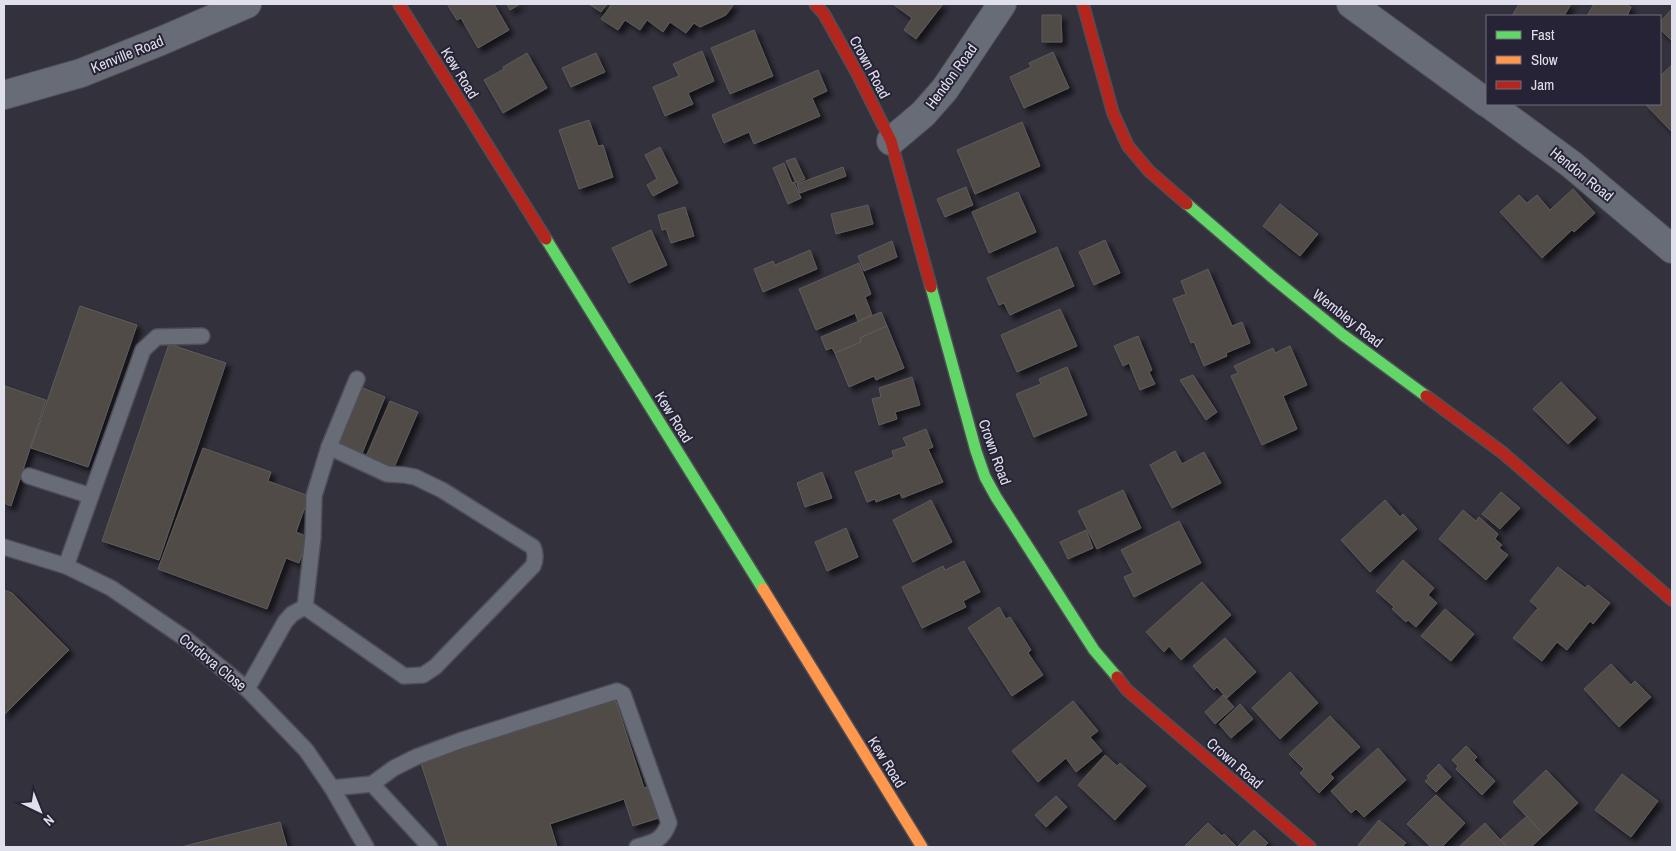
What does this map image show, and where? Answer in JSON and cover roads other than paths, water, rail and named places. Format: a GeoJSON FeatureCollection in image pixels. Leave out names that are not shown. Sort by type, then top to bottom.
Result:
{"type":"FeatureCollection","features":[{"type":"Feature","properties":{"kind":"street","name":"Kenville Road"},"geometry":{"type":"LineString","coordinates":[[4,95],[81,73],[247,4]]}},
{"type":"Feature","properties":{"kind":"street","name":"Kew Road"},"geometry":{"type":"LineString","coordinates":[[399,4],[922,847]]}},
{"type":"Feature","properties":{"kind":"street","name":"Crown Road"},"geometry":{"type":"LineString","coordinates":[[815,4],[824,14],[892,141],[976,452],[985,477],[996,497],[1094,650],[1127,690],[1310,847]]}},
{"type":"Feature","properties":{"kind":"street","name":"Hendon Road"},"geometry":{"type":"LineString","coordinates":[[892,141],[923,114],[945,89],[1002,4]]}},
{"type":"Feature","properties":{"kind":"street","name":"Wembley Road"},"geometry":{"type":"LineString","coordinates":[[1083,4],[1113,113],[1128,146],[1149,171],[1273,278],[1336,329],[1503,452],[1672,600]]}},
{"type":"Feature","properties":{"kind":"street","name":"Hendon Road"},"geometry":{"type":"LineString","coordinates":[[1350,4],[1486,102]]}},
{"type":"Feature","properties":{"kind":"street","name":"Hendon Road"},"geometry":{"type":"LineString","coordinates":[[1491,105],[1571,164],[1672,249]]}},
{"type":"Feature","properties":{"kind":"lane"},"geometry":{"type":"LineString","coordinates":[[66,566],[143,350],[157,337],[202,336]]}},
{"type":"Feature","properties":{"kind":"lane"},"geometry":{"type":"LineString","coordinates":[[305,607],[313,537],[314,496],[328,447],[357,378]]}},
{"type":"Feature","properties":{"kind":"lane"},"geometry":{"type":"LineString","coordinates":[[305,607],[404,676],[423,675],[435,667],[533,566],[536,560],[536,553],[533,547],[442,490],[415,477],[387,474],[328,447]]}},
{"type":"Feature","properties":{"kind":"lane"},"geometry":{"type":"LineString","coordinates":[[29,476],[91,496]]}},
{"type":"Feature","properties":{"kind":"lane","name":"Cordova Close"},"geometry":{"type":"LineString","coordinates":[[4,547],[66,566],[111,588],[186,639],[247,688],[306,750],[332,788],[366,847]]}},
{"type":"Feature","properties":{"kind":"lane"},"geometry":{"type":"LineString","coordinates":[[247,688],[285,622],[292,614],[305,607]]}},
{"type":"Feature","properties":{"kind":"lane"},"geometry":{"type":"LineString","coordinates":[[332,788],[372,784],[394,768],[416,757],[462,740],[613,691],[620,692],[623,694],[668,823],[666,830],[657,841],[637,847]]}},
{"type":"Feature","properties":{"kind":"lane"},"geometry":{"type":"LineString","coordinates":[[372,784],[430,847]]}}]}
